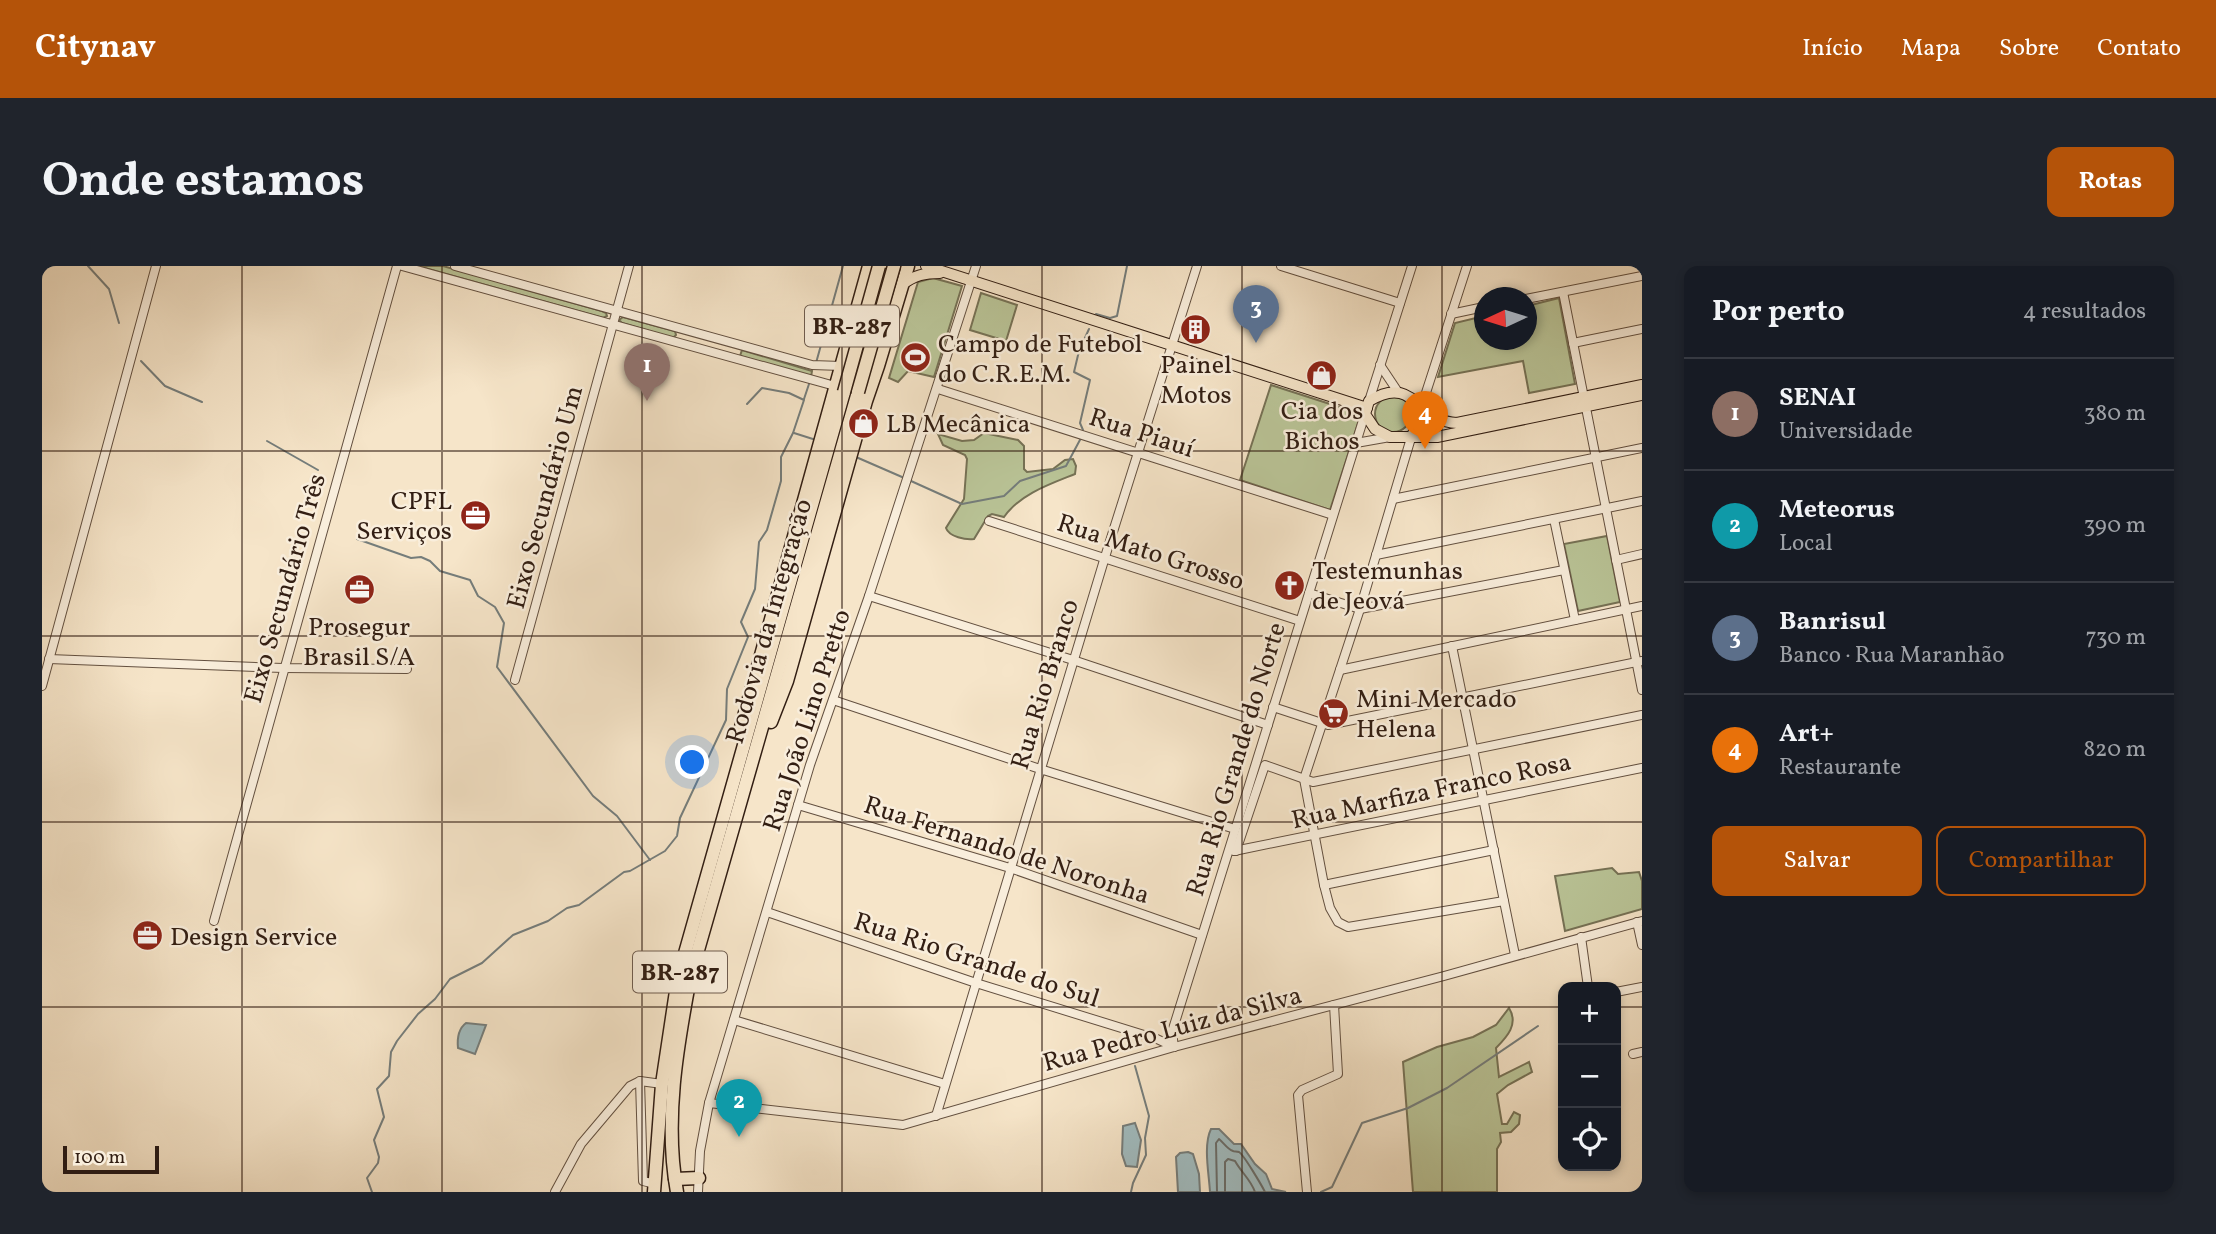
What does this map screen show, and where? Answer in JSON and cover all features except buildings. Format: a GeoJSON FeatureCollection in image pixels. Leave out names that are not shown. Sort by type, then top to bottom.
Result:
{"type":"FeatureCollection","features":[{"type":"Feature","properties":{"kind":"highway","name":"BR-287"},"geometry":{"type":"LineString","coordinates":[[840,389],[841,366],[869,266]]}},
{"type":"Feature","properties":{"kind":"highway","name":"BR-287"},"geometry":{"type":"LineString","coordinates":[[840,389],[880,266]]}},
{"type":"Feature","properties":{"kind":"highway","name":"BR-287"},"geometry":{"type":"LineString","coordinates":[[864,391],[894,266]]}},
{"type":"Feature","properties":{"kind":"highway","name":"BR-287"},"geometry":{"type":"LineString","coordinates":[[864,391],[908,266]]}},
{"type":"Feature","properties":{"kind":"highway"},"geometry":{"type":"LineString","coordinates":[[840,389],[864,391]]}},
{"type":"Feature","properties":{"kind":"highway","name":"Rodovia da Integração"},"geometry":{"type":"LineString","coordinates":[[676,1185],[671,1135],[683,1012],[840,389]]}},
{"type":"Feature","properties":{"kind":"highway","name":"Rodovia da Integração"},"geometry":{"type":"LineString","coordinates":[[655,1188],[662,1084],[678,978],[864,391]]}},
{"type":"Feature","properties":{"kind":"highway"},"geometry":{"type":"LineString","coordinates":[[676,1185],[698,1178]]}},
{"type":"Feature","properties":{"kind":"main road"},"geometry":{"type":"LineString","coordinates":[[926,266],[1367,408]]}},
{"type":"Feature","properties":{"kind":"main road"},"geometry":{"type":"LineString","coordinates":[[902,286],[911,278],[922,274],[944,274]]}},
{"type":"Feature","properties":{"kind":"main road"},"geometry":{"type":"LineString","coordinates":[[1367,408],[1375,429],[1390,437],[1411,438],[1450,434],[1584,402],[1642,385]]}},
{"type":"Feature","properties":{"kind":"main road"},"geometry":{"type":"LineString","coordinates":[[1367,408],[1389,391],[1398,392],[1422,405],[1440,420],[1457,423],[1642,395]]}},
{"type":"Feature","properties":{"kind":"main road"},"geometry":{"type":"LineString","coordinates":[[1411,438],[1422,405]]}},
{"type":"Feature","properties":{"kind":"street"},"geometry":{"type":"LineString","coordinates":[[42,686],[156,266]]}},
{"type":"Feature","properties":{"kind":"street"},"geometry":{"type":"LineString","coordinates":[[400,266],[840,389]]}},
{"type":"Feature","properties":{"kind":"street","name":"Eixo Secundário Três"},"geometry":{"type":"LineString","coordinates":[[214,921],[283,668],[400,266]]}},
{"type":"Feature","properties":{"kind":"street"},"geometry":{"type":"LineString","coordinates":[[455,266],[811,365],[841,366]]}},
{"type":"Feature","properties":{"kind":"street","name":"Eixo Secundário Um"},"geometry":{"type":"LineString","coordinates":[[515,680],[629,266]]}},
{"type":"Feature","properties":{"kind":"street","name":"Rua João Lino Pretto"},"geometry":{"type":"LineString","coordinates":[[698,1192],[700,1151],[709,1103],[799,805],[938,389],[976,266]]}},
{"type":"Feature","properties":{"kind":"street","name":"Rua Rio Branco"},"geometry":{"type":"LineString","coordinates":[[936,1116],[1073,660],[1198,266]]}},
{"type":"Feature","properties":{"kind":"street"},"geometry":{"type":"LineString","coordinates":[[1281,266],[1400,303]]}},
{"type":"Feature","properties":{"kind":"street","name":"Rua Rio Grande do Norte"},"geometry":{"type":"LineString","coordinates":[[1174,1047],[1172,1032],[1202,935],[1232,852],[1235,829],[1412,266]]}},
{"type":"Feature","properties":{"kind":"street"},"geometry":{"type":"LineString","coordinates":[[1422,405],[1467,266]]}},
{"type":"Feature","properties":{"kind":"street"},"geometry":{"type":"LineString","coordinates":[[1537,297],[1642,276]]}},
{"type":"Feature","properties":{"kind":"street"},"geometry":{"type":"LineString","coordinates":[[1563,292],[1626,610],[1639,662],[1642,691]]}},
{"type":"Feature","properties":{"kind":"street"},"geometry":{"type":"LineString","coordinates":[[1451,314],[1474,309]]}},
{"type":"Feature","properties":{"kind":"street"},"geometry":{"type":"LineString","coordinates":[[1573,343],[1642,329]]}},
{"type":"Feature","properties":{"kind":"street"},"geometry":{"type":"LineString","coordinates":[[1380,365],[1398,392]]}},
{"type":"Feature","properties":{"kind":"street","name":"Rua Piauí"},"geometry":{"type":"LineString","coordinates":[[938,389],[1333,515]]}},
{"type":"Feature","properties":{"kind":"street"},"geometry":{"type":"LineString","coordinates":[[1356,443],[1390,437]]}},
{"type":"Feature","properties":{"kind":"street"},"geometry":{"type":"LineString","coordinates":[[1411,438],[1360,609],[1304,779],[1324,885],[1330,908],[1338,922],[1348,927],[1504,901]]}},
{"type":"Feature","properties":{"kind":"street"},"geometry":{"type":"LineString","coordinates":[[1393,499],[1642,447]]}},
{"type":"Feature","properties":{"kind":"street"},"geometry":{"type":"LineString","coordinates":[[1376,555],[1642,501]]}},
{"type":"Feature","properties":{"kind":"street"},"geometry":{"type":"LineString","coordinates":[[1553,519],[1575,620]]}},
{"type":"Feature","properties":{"kind":"street","name":"Rua Mato Grosso"},"geometry":{"type":"LineString","coordinates":[[989,521],[1300,621]]}},
{"type":"Feature","properties":{"kind":"street"},"geometry":{"type":"LineString","coordinates":[[1616,560],[1642,554]]}},
{"type":"Feature","properties":{"kind":"street"},"geometry":{"type":"LineString","coordinates":[[1309,593],[1360,609],[1564,570]]}},
{"type":"Feature","properties":{"kind":"street"},"geometry":{"type":"LineString","coordinates":[[869,596],[1268,725]]}},
{"type":"Feature","properties":{"kind":"street"},"geometry":{"type":"LineString","coordinates":[[1340,670],[1642,606]]}},
{"type":"Feature","properties":{"kind":"street"},"geometry":{"type":"LineString","coordinates":[[1452,646],[1515,955]]}},
{"type":"Feature","properties":{"kind":"street"},"geometry":{"type":"LineString","coordinates":[[49,659],[407,670]]}},
{"type":"Feature","properties":{"kind":"street"},"geometry":{"type":"LineString","coordinates":[[1273,707],[1328,725],[1639,662]]}},
{"type":"Feature","properties":{"kind":"street"},"geometry":{"type":"LineString","coordinates":[[833,700],[1040,769],[1235,829]]}},
{"type":"Feature","properties":{"kind":"street"},"geometry":{"type":"LineString","coordinates":[[1232,852],[1265,765],[1313,782],[1642,715]]}},
{"type":"Feature","properties":{"kind":"street","name":"Rua Marfiza Franco Rosa"},"geometry":{"type":"LineString","coordinates":[[1232,852],[1642,768]]}},
{"type":"Feature","properties":{"kind":"street","name":"Rua Fernando de Noronha"},"geometry":{"type":"LineString","coordinates":[[799,805],[1010,868],[1202,935]]}},
{"type":"Feature","properties":{"kind":"street"},"geometry":{"type":"LineString","coordinates":[[1324,885],[1494,850]]}},
{"type":"Feature","properties":{"kind":"street","name":"Rua Rio Grande do Sul"},"geometry":{"type":"LineString","coordinates":[[767,912],[975,983],[1157,1039],[1174,1047]]}},
{"type":"Feature","properties":{"kind":"street"},"geometry":{"type":"LineString","coordinates":[[1640,921],[1642,945]]}},
{"type":"Feature","properties":{"kind":"street","name":"Rua Pedro Luiz da Silva"},"geometry":{"type":"LineString","coordinates":[[709,1103],[903,1125],[1174,1047],[1640,921]]}},
{"type":"Feature","properties":{"kind":"street"},"geometry":{"type":"LineString","coordinates":[[1581,937],[1587,982]]}},
{"type":"Feature","properties":{"kind":"street"},"geometry":{"type":"LineString","coordinates":[[1621,991],[1642,987]]}},
{"type":"Feature","properties":{"kind":"street"},"geometry":{"type":"LineString","coordinates":[[1307,1192],[1298,1095],[1302,1090],[1338,1074],[1334,1005]]}},
{"type":"Feature","properties":{"kind":"street"},"geometry":{"type":"LineString","coordinates":[[734,1020],[945,1084]]}},
{"type":"Feature","properties":{"kind":"street"},"geometry":{"type":"LineString","coordinates":[[555,1192],[581,1144],[630,1086],[640,1081],[662,1084]]}},
{"type":"Feature","properties":{"kind":"street","name":"BR-287"},"geometry":{"type":"LineString","coordinates":[[640,1081],[643,1181],[655,1188]]}},
{"type":"Feature","properties":{"kind":"green space"},"geometry":{"type":"Polygon","coordinates":[[[418,266],[443,266],[602,311],[607,316],[603,318],[418,266]]]}},
{"type":"Feature","properties":{"kind":"green space"},"geometry":{"type":"Polygon","coordinates":[[[933,278],[962,286],[934,377],[908,371],[898,382],[889,378],[918,282],[933,278]]]}},
{"type":"Feature","properties":{"kind":"green space"},"geometry":{"type":"Polygon","coordinates":[[[981,293],[1017,305],[1006,341],[970,330],[981,293]]]}},
{"type":"Feature","properties":{"kind":"green space"},"geometry":{"type":"Polygon","coordinates":[[[1559,298],[1575,384],[1529,393],[1523,361],[1438,377],[1455,323],[1474,318],[1474,350],[1537,350],[1537,304],[1559,298]]]}},
{"type":"Feature","properties":{"kind":"green space"},"geometry":{"type":"Polygon","coordinates":[[[623,317],[675,331],[676,335],[673,338],[622,323],[619,320],[623,317]]]}},
{"type":"Feature","properties":{"kind":"green space"},"geometry":{"type":"Polygon","coordinates":[[[742,350],[812,371],[811,377],[740,356],[742,350]]]}},
{"type":"Feature","properties":{"kind":"green space"},"geometry":{"type":"Polygon","coordinates":[[[1271,385],[1361,414],[1330,510],[1240,480],[1271,385]]]}},
{"type":"Feature","properties":{"kind":"green space"},"geometry":{"type":"Polygon","coordinates":[[[1393,396],[1406,401],[1411,414],[1406,427],[1393,432],[1380,427],[1375,414],[1380,401],[1393,396]]]}},
{"type":"Feature","properties":{"kind":"green space"},"geometry":{"type":"Polygon","coordinates":[[[984,433],[1018,440],[1024,446],[1024,469],[1027,472],[1053,469],[1065,460],[1073,459],[1075,474],[1027,496],[1004,517],[992,514],[988,516],[974,539],[954,536],[946,528],[964,499],[967,459],[965,455],[943,445],[938,434],[962,441],[974,440],[984,433]]]}},
{"type":"Feature","properties":{"kind":"green space"},"geometry":{"type":"Polygon","coordinates":[[[1607,536],[1620,602],[1578,611],[1564,544],[1607,536]]]}},
{"type":"Feature","properties":{"kind":"green space"},"geometry":{"type":"Polygon","coordinates":[[[1612,868],[1618,874],[1639,872],[1642,881],[1642,909],[1565,931],[1555,876],[1612,868]]]}},
{"type":"Feature","properties":{"kind":"green space"},"geometry":{"type":"Polygon","coordinates":[[[1509,1008],[1512,1025],[1508,1035],[1496,1048],[1499,1077],[1529,1062],[1532,1072],[1497,1094],[1502,1124],[1507,1124],[1514,1112],[1520,1115],[1519,1124],[1511,1132],[1500,1133],[1501,1142],[1497,1149],[1497,1192],[1413,1192],[1403,1062],[1437,1047],[1473,1037],[1496,1025],[1509,1008]]]}},
{"type":"Feature","properties":{"kind":"water"},"geometry":{"type":"Polygon","coordinates":[[[466,1023],[486,1025],[475,1054],[458,1048],[459,1034],[466,1023]]]}},
{"type":"Feature","properties":{"kind":"water"},"geometry":{"type":"Polygon","coordinates":[[[1135,1123],[1141,1140],[1137,1167],[1126,1166],[1122,1154],[1123,1126],[1135,1123]]]}},
{"type":"Feature","properties":{"kind":"water"},"geometry":{"type":"Polygon","coordinates":[[[1211,1129],[1219,1129],[1234,1144],[1241,1144],[1266,1174],[1272,1189],[1286,1192],[1210,1192],[1207,1151],[1211,1129]]]}},
{"type":"Feature","properties":{"kind":"water"},"geometry":{"type":"Polygon","coordinates":[[[1180,1153],[1193,1154],[1199,1174],[1200,1192],[1178,1192],[1176,1157],[1180,1153]]]}},
{"type":"Feature","properties":{"kind":"waterway"},"geometry":{"type":"LineString","coordinates":[[88,266],[109,289],[119,323]]}},
{"type":"Feature","properties":{"kind":"waterway"},"geometry":{"type":"LineString","coordinates":[[816,363],[843,266]]}},
{"type":"Feature","properties":{"kind":"waterway"},"geometry":{"type":"LineString","coordinates":[[1096,314],[1110,318],[1117,316],[1127,266]]}},
{"type":"Feature","properties":{"kind":"waterway"},"geometry":{"type":"LineString","coordinates":[[1083,430],[1080,423],[1090,380],[1074,372],[1079,351],[1089,329]]}},
{"type":"Feature","properties":{"kind":"waterway"},"geometry":{"type":"LineString","coordinates":[[141,361],[165,386],[202,402]]}},
{"type":"Feature","properties":{"kind":"waterway"},"geometry":{"type":"LineString","coordinates":[[804,399],[810,381]]}},
{"type":"Feature","properties":{"kind":"waterway"},"geometry":{"type":"LineString","coordinates":[[372,1192],[367,1178],[378,1163],[374,1140],[384,1117],[377,1089],[389,1076],[391,1052],[397,1041],[418,1014],[435,999],[450,979],[482,963],[513,935],[548,921],[567,908],[579,905],[624,872],[665,851],[677,836],[680,818],[726,720],[727,689],[748,637],[741,622],[755,589],[759,542],[767,530],[781,481],[781,457],[793,433],[804,400],[789,393],[762,388],[747,404]]}},
{"type":"Feature","properties":{"kind":"waterway"},"geometry":{"type":"LineString","coordinates":[[794,433],[816,440]]}},
{"type":"Feature","properties":{"kind":"waterway"},"geometry":{"type":"LineString","coordinates":[[911,481],[962,504],[1004,496],[1020,481],[1066,466],[1081,438]]}},
{"type":"Feature","properties":{"kind":"waterway"},"geometry":{"type":"LineString","coordinates":[[267,441],[318,470]]}},
{"type":"Feature","properties":{"kind":"waterway"},"geometry":{"type":"LineString","coordinates":[[856,457],[902,477]]}},
{"type":"Feature","properties":{"kind":"waterway"},"geometry":{"type":"LineString","coordinates":[[357,539],[411,558],[421,557],[430,561],[440,571],[470,580],[478,596],[495,607],[504,623],[497,667],[593,796],[617,816],[650,860]]}},
{"type":"Feature","properties":{"kind":"waterway"},"geometry":{"type":"LineString","coordinates":[[1321,1192],[1332,1187],[1362,1123],[1408,1108],[1447,1088],[1538,1026]]}},
{"type":"Feature","properties":{"kind":"waterway"},"geometry":{"type":"LineString","coordinates":[[1131,1192],[1146,1155],[1145,1138],[1149,1116],[1135,1066]]}},
{"type":"Feature","properties":{"kind":"place","name":"Painel Motos"},"geometry":{"type":"Point","coordinates":[1196,329]}},
{"type":"Feature","properties":{"kind":"place","name":"Banrisul"},"geometry":{"type":"Point","coordinates":[1256,343]}},
{"type":"Feature","properties":{"kind":"place","name":"Campo de Futebol do C.R.E.M."},"geometry":{"type":"Point","coordinates":[915,358]}},
{"type":"Feature","properties":{"kind":"place","name":"Cia dos Bichos"},"geometry":{"type":"Point","coordinates":[1322,375]}},
{"type":"Feature","properties":{"kind":"place","name":"SENAI"},"geometry":{"type":"Point","coordinates":[647,401]}},
{"type":"Feature","properties":{"kind":"place","name":"LB Mecânica"},"geometry":{"type":"Point","coordinates":[863,423]}},
{"type":"Feature","properties":{"kind":"place","name":"Art+"},"geometry":{"type":"Point","coordinates":[1425,449]}},
{"type":"Feature","properties":{"kind":"place","name":"CPFL Serviços"},"geometry":{"type":"Point","coordinates":[475,515]}},
{"type":"Feature","properties":{"kind":"place","name":"Testemunhas de Jeová"},"geometry":{"type":"Point","coordinates":[1289,585]}},
{"type":"Feature","properties":{"kind":"place","name":"Prosegur Brasil S/A"},"geometry":{"type":"Point","coordinates":[359,590]}},
{"type":"Feature","properties":{"kind":"place","name":"Mini Mercado Helena"},"geometry":{"type":"Point","coordinates":[1333,713]}},
{"type":"Feature","properties":{"kind":"place","name":"Design Service"},"geometry":{"type":"Point","coordinates":[147,936]}},
{"type":"Feature","properties":{"kind":"place","name":"Meteorus"},"geometry":{"type":"Point","coordinates":[739,1137]}}]}
